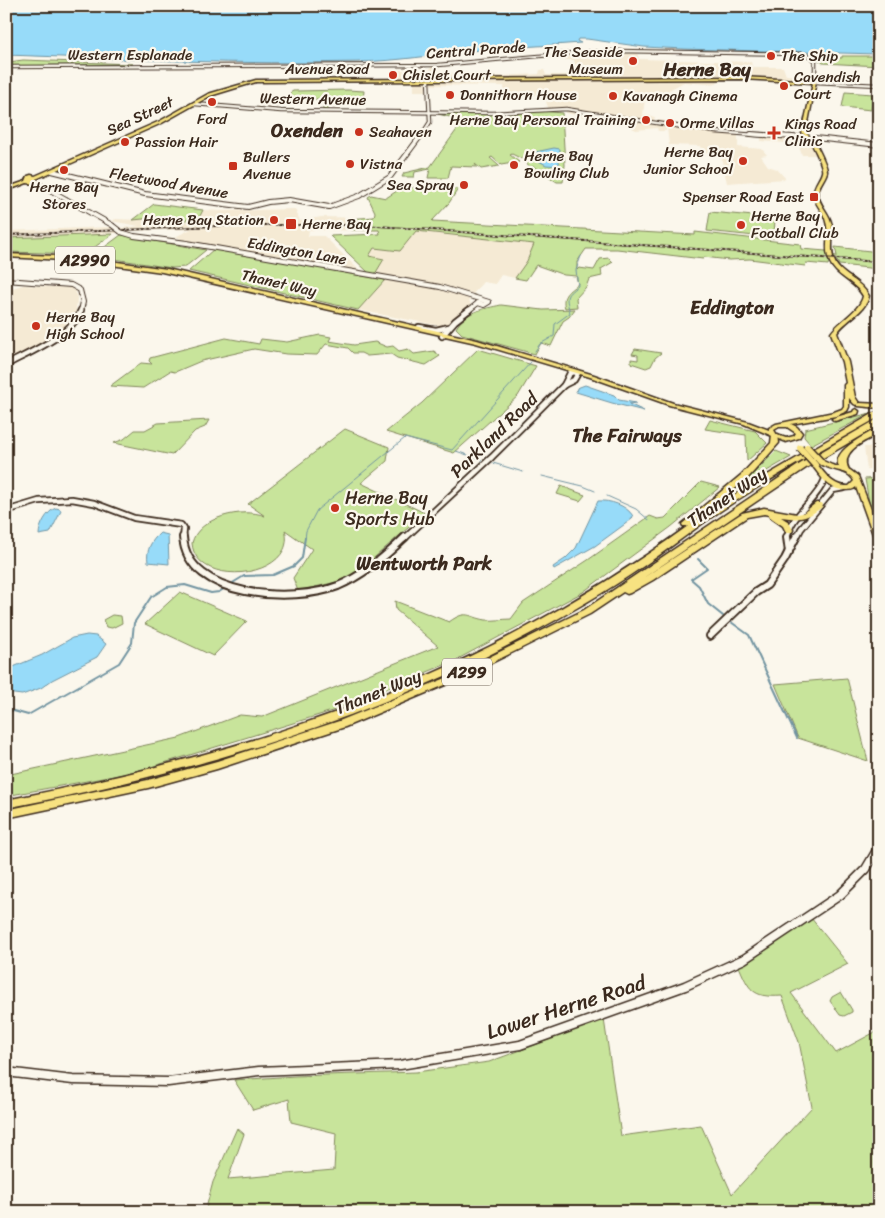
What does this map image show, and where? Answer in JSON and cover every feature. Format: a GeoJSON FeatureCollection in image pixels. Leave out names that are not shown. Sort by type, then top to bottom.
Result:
{"type":"FeatureCollection","features":[{"type":"Feature","properties":{"kind":"highway"},"geometry":{"type":"LineString","coordinates":[[857,407],[879,406]]}},
{"type":"Feature","properties":{"kind":"highway","name":"Thanet Way"},"geometry":{"type":"LineString","coordinates":[[6,804],[72,791],[212,756],[336,715],[403,690],[520,635],[613,581],[727,504],[879,414]]}},
{"type":"Feature","properties":{"kind":"highway","name":"Thanet Way"},"geometry":{"type":"LineString","coordinates":[[6,814],[148,784],[217,765],[310,735],[454,678],[587,612],[794,471],[879,422]]}},
{"type":"Feature","properties":{"kind":"highway"},"geometry":{"type":"LineString","coordinates":[[845,470],[841,466],[841,461],[847,452],[879,431]]}},
{"type":"Feature","properties":{"kind":"highway","name":"A299"},"geometry":{"type":"LineString","coordinates":[[613,581],[744,477],[775,443],[774,435]]}},
{"type":"Feature","properties":{"kind":"highway"},"geometry":{"type":"LineString","coordinates":[[797,517],[806,514],[819,505]]}},
{"type":"Feature","properties":{"kind":"highway","name":"A299"},"geometry":{"type":"LineString","coordinates":[[587,612],[650,578],[744,515],[757,511],[768,511],[797,517]]}},
{"type":"Feature","properties":{"kind":"highway"},"geometry":{"type":"LineString","coordinates":[[768,511],[780,519],[789,530]]}},
{"type":"Feature","properties":{"kind":"main road","name":"Avenue Road"},"geometry":{"type":"LineString","coordinates":[[256,80],[741,78],[815,82]]}},
{"type":"Feature","properties":{"kind":"main road","name":"Sea Street"},"geometry":{"type":"LineString","coordinates":[[6,190],[28,182],[28,178],[35,180],[161,122],[226,88],[256,80]]}},
{"type":"Feature","properties":{"kind":"main road"},"geometry":{"type":"LineString","coordinates":[[786,440],[793,440],[802,426],[856,413],[857,407],[848,383],[845,362],[834,333],[839,324],[864,304],[866,299],[861,287],[836,268],[832,261],[829,242],[830,223],[817,203],[816,191],[825,169],[810,138],[804,133],[815,82]]}},
{"type":"Feature","properties":{"kind":"main road","name":"Thanet Way"},"geometry":{"type":"LineString","coordinates":[[6,255],[82,259],[164,271],[504,350]]}},
{"type":"Feature","properties":{"kind":"main road","name":"Thanet Way"},"geometry":{"type":"LineString","coordinates":[[352,315],[460,337],[549,364],[610,386],[674,405],[746,422],[779,425],[836,414],[845,410],[846,406]]}},
{"type":"Feature","properties":{"kind":"main road"},"geometry":{"type":"LineString","coordinates":[[848,383],[846,406],[857,407]]}},
{"type":"Feature","properties":{"kind":"main road","name":"Thanet Way"},"geometry":{"type":"LineString","coordinates":[[746,422],[803,447]]}},
{"type":"Feature","properties":{"kind":"main road"},"geometry":{"type":"LineString","coordinates":[[774,435],[771,429],[779,425],[791,426],[798,433],[803,447],[818,463],[825,478],[831,485],[845,489],[864,500]]}},
{"type":"Feature","properties":{"kind":"main road"},"geometry":{"type":"LineString","coordinates":[[818,463],[845,470],[854,475],[858,481],[879,540]]}},
{"type":"Feature","properties":{"kind":"main road"},"geometry":{"type":"LineString","coordinates":[[845,489],[855,486],[858,481]]}},
{"type":"Feature","properties":{"kind":"street","name":"Central Parade"},"geometry":{"type":"LineString","coordinates":[[254,67],[444,65],[585,52],[618,51],[796,54],[812,57],[815,63],[815,82]]}},
{"type":"Feature","properties":{"kind":"street","name":"Western Esplanade"},"geometry":{"type":"LineString","coordinates":[[6,67],[254,67]]}},
{"type":"Feature","properties":{"kind":"street"},"geometry":{"type":"LineString","coordinates":[[428,80],[431,113]]}},
{"type":"Feature","properties":{"kind":"street"},"geometry":{"type":"LineString","coordinates":[[815,82],[879,85]]}},
{"type":"Feature","properties":{"kind":"street","name":"Western Avenue"},"geometry":{"type":"LineString","coordinates":[[194,104],[259,110],[431,113],[494,113],[566,109],[715,132],[810,138],[879,145]]}},
{"type":"Feature","properties":{"kind":"street","name":"Fleetwood Avenue"},"geometry":{"type":"LineString","coordinates":[[52,171],[145,194],[253,206],[272,201],[289,200],[329,207],[359,196],[390,177],[430,122],[431,113]]}},
{"type":"Feature","properties":{"kind":"street","name":"Eddington Lane"},"geometry":{"type":"LineString","coordinates":[[35,180],[121,232],[134,236],[187,243],[440,287],[484,299]]}},
{"type":"Feature","properties":{"kind":"street"},"geometry":{"type":"LineString","coordinates":[[6,280],[71,285],[80,292],[82,299],[79,315],[73,324],[48,342],[6,365]]}},
{"type":"Feature","properties":{"kind":"street","name":"Eddington Lane"},"geometry":{"type":"LineString","coordinates":[[469,295],[478,303],[484,305]]}},
{"type":"Feature","properties":{"kind":"street"},"geometry":{"type":"LineString","coordinates":[[443,335],[450,327],[468,311],[478,303],[484,299],[489,302],[468,311]]}},
{"type":"Feature","properties":{"kind":"street"},"geometry":{"type":"LineString","coordinates":[[412,326],[436,330],[450,327]]}},
{"type":"Feature","properties":{"kind":"street"},"geometry":{"type":"LineString","coordinates":[[450,327],[453,333],[460,337]]}},
{"type":"Feature","properties":{"kind":"street","name":"Parkland Road"},"geometry":{"type":"LineString","coordinates":[[6,510],[38,501],[70,499],[92,502],[127,516],[153,522],[181,525],[184,529],[183,545],[193,567],[204,576],[234,588],[266,595],[293,595],[319,591],[347,582],[371,568],[483,467],[575,373]]}},
{"type":"Feature","properties":{"kind":"street","name":"Parkland Road"},"geometry":{"type":"LineString","coordinates":[[564,385],[575,373]]}},
{"type":"Feature","properties":{"kind":"street"},"geometry":{"type":"LineString","coordinates":[[789,552],[786,545],[789,530],[797,517],[819,491],[825,478]]}},
{"type":"Feature","properties":{"kind":"street"},"geometry":{"type":"LineString","coordinates":[[710,636],[756,592],[767,585],[819,505],[833,490],[845,489]]}},
{"type":"Feature","properties":{"kind":"street","name":"Lower Herne Road"},"geometry":{"type":"LineString","coordinates":[[6,1072],[73,1080],[168,1082],[259,1071],[400,1066],[520,1045],[685,986],[744,959],[840,895],[866,869],[879,847]]}},
{"type":"Feature","properties":{"kind":"shaded area"},"geometry":{"type":"Polygon","coordinates":[[[587,52],[637,52],[639,59],[751,62],[752,67],[783,67],[786,75],[797,76],[798,81],[742,78],[717,79],[719,83],[705,84],[684,82],[669,90],[668,98],[645,98],[643,115],[655,117],[654,120],[666,121],[666,131],[658,131],[657,128],[636,130],[632,128],[635,121],[605,115],[597,120],[566,113],[566,110],[549,110],[546,102],[549,101],[549,95],[505,95],[504,86],[426,85],[426,91],[414,91],[414,79],[399,79],[399,70],[430,70],[431,67],[436,67],[438,72],[474,74],[478,77],[539,74],[540,70],[544,70],[546,75],[577,75],[574,60],[564,60],[557,55],[587,52]]]}},
{"type":"Feature","properties":{"kind":"shaded area","name":"Herne Bay Junior School"},"geometry":{"type":"Polygon","coordinates":[[[673,127],[738,135],[738,147],[762,149],[767,155],[761,156],[768,166],[777,169],[786,179],[727,183],[720,153],[702,153],[700,146],[669,145],[667,128],[673,127]]]}},
{"type":"Feature","properties":{"kind":"shaded area"},"geometry":{"type":"Polygon","coordinates":[[[761,136],[810,141],[817,155],[802,155],[798,144],[761,141],[761,136]]]}},
{"type":"Feature","properties":{"kind":"shaded area"},"geometry":{"type":"Polygon","coordinates":[[[295,209],[300,221],[321,217],[374,218],[695,235],[695,232],[800,244],[801,249],[826,251],[828,265],[806,263],[805,266],[750,259],[729,260],[704,257],[703,259],[617,249],[603,250],[535,244],[527,261],[515,278],[501,275],[495,284],[483,282],[473,294],[448,287],[375,274],[384,259],[369,256],[374,248],[400,251],[415,231],[309,230],[308,236],[324,236],[361,272],[181,240],[175,237],[191,229],[124,231],[119,228],[139,226],[111,221],[116,219],[142,220],[143,218],[165,217],[164,220],[198,220],[203,210],[295,209]]]}},
{"type":"Feature","properties":{"kind":"shaded area"},"geometry":{"type":"Polygon","coordinates":[[[111,227],[118,233],[6,238],[6,231],[111,227]]]}},
{"type":"Feature","properties":{"kind":"shaded area"},"geometry":{"type":"Polygon","coordinates":[[[385,280],[454,292],[469,299],[471,306],[463,310],[449,324],[441,326],[358,310],[385,280]]]}},
{"type":"Feature","properties":{"kind":"shaded area","name":"Herne Bay High School"},"geometry":{"type":"Polygon","coordinates":[[[23,285],[71,288],[75,291],[77,297],[76,312],[70,322],[56,334],[6,363],[6,290],[23,285]]]}},
{"type":"Feature","properties":{"kind":"shaded area"},"geometry":{"type":"Polygon","coordinates":[[[879,434],[879,470],[867,470],[864,447],[871,447],[869,440],[879,434]]]}},
{"type":"Feature","properties":{"kind":"green space"},"geometry":{"type":"Polygon","coordinates":[[[842,56],[879,56],[879,66],[823,63],[814,57],[842,58],[842,56]]]}},
{"type":"Feature","properties":{"kind":"green space"},"geometry":{"type":"Polygon","coordinates":[[[6,60],[9,62],[23,60],[133,64],[6,66],[6,60]]]}},
{"type":"Feature","properties":{"kind":"green space"},"geometry":{"type":"Polygon","coordinates":[[[293,91],[364,91],[363,100],[329,100],[328,111],[323,110],[324,99],[291,99],[289,96],[293,91]]]}},
{"type":"Feature","properties":{"kind":"green space"},"geometry":{"type":"Polygon","coordinates":[[[845,92],[873,94],[871,110],[842,107],[845,92]]]}},
{"type":"Feature","properties":{"kind":"green space"},"geometry":{"type":"Polygon","coordinates":[[[543,111],[562,113],[565,165],[563,182],[557,182],[534,167],[530,167],[524,160],[512,154],[510,155],[519,162],[501,165],[492,157],[490,158],[499,166],[481,169],[475,164],[477,167],[451,166],[448,178],[428,178],[430,169],[415,172],[414,177],[402,177],[404,173],[430,167],[461,124],[450,117],[438,114],[502,114],[543,111]]]}},
{"type":"Feature","properties":{"kind":"green space"},"geometry":{"type":"Polygon","coordinates":[[[403,187],[458,189],[449,203],[432,221],[695,235],[695,232],[800,244],[801,249],[826,251],[827,255],[837,256],[835,247],[879,252],[879,269],[839,265],[837,261],[829,260],[828,265],[806,263],[805,266],[750,259],[729,260],[704,257],[703,259],[617,249],[586,249],[577,262],[577,270],[579,268],[594,270],[600,259],[609,258],[613,262],[601,269],[602,276],[589,279],[586,287],[576,298],[577,307],[565,308],[565,297],[578,284],[576,276],[564,275],[536,265],[526,280],[515,278],[527,261],[534,244],[416,231],[400,251],[374,248],[369,256],[384,259],[375,274],[369,273],[330,236],[380,234],[379,230],[351,230],[348,219],[374,217],[375,212],[368,197],[371,195],[386,198],[403,187]]]}},
{"type":"Feature","properties":{"kind":"green space"},"geometry":{"type":"Polygon","coordinates":[[[154,204],[203,210],[198,220],[164,220],[164,217],[133,220],[154,204]]]}},
{"type":"Feature","properties":{"kind":"green space","name":"Herne Bay Football Club"},"geometry":{"type":"Polygon","coordinates":[[[710,212],[775,218],[774,238],[707,231],[710,212]]]}},
{"type":"Feature","properties":{"kind":"green space"},"geometry":{"type":"Polygon","coordinates":[[[113,234],[85,254],[6,252],[6,238],[113,234]]]}},
{"type":"Feature","properties":{"kind":"green space"},"geometry":{"type":"Polygon","coordinates":[[[121,235],[206,250],[185,267],[172,268],[89,255],[97,249],[102,249],[121,235]]]}},
{"type":"Feature","properties":{"kind":"green space"},"geometry":{"type":"Polygon","coordinates":[[[214,249],[385,280],[358,310],[189,271],[214,249]]]}},
{"type":"Feature","properties":{"kind":"green space"},"geometry":{"type":"Polygon","coordinates":[[[501,305],[543,310],[575,309],[563,321],[551,346],[541,343],[535,354],[462,334],[456,328],[470,314],[501,305]]]}},
{"type":"Feature","properties":{"kind":"green space"},"geometry":{"type":"Polygon","coordinates":[[[320,335],[331,337],[329,341],[354,345],[375,342],[387,347],[393,346],[399,351],[408,349],[414,354],[434,351],[440,356],[426,365],[397,358],[391,354],[367,356],[361,353],[353,353],[348,348],[326,344],[317,355],[286,354],[254,349],[201,361],[175,372],[170,371],[143,388],[110,386],[141,363],[152,364],[149,361],[150,358],[226,338],[259,344],[261,339],[287,342],[320,335]]]}},
{"type":"Feature","properties":{"kind":"green space"},"geometry":{"type":"Polygon","coordinates":[[[478,349],[536,366],[518,396],[454,453],[386,432],[422,403],[478,349]]]}},
{"type":"Feature","properties":{"kind":"green space"},"geometry":{"type":"Polygon","coordinates":[[[635,349],[661,353],[655,358],[651,366],[646,368],[631,363],[631,359],[638,360],[638,355],[632,354],[635,349]]]}},
{"type":"Feature","properties":{"kind":"green space"},"geometry":{"type":"Polygon","coordinates":[[[871,413],[811,445],[804,437],[805,429],[871,413]]]}},
{"type":"Feature","properties":{"kind":"green space"},"geometry":{"type":"Polygon","coordinates":[[[209,420],[205,427],[195,431],[172,455],[114,443],[124,439],[135,430],[145,430],[158,423],[209,420]]]}},
{"type":"Feature","properties":{"kind":"green space"},"geometry":{"type":"Polygon","coordinates":[[[710,420],[755,431],[767,443],[747,461],[746,435],[705,429],[710,420]]]}},
{"type":"Feature","properties":{"kind":"green space","name":"Herne Bay Sports Hub"},"geometry":{"type":"Polygon","coordinates":[[[345,429],[389,447],[387,461],[361,483],[425,513],[367,564],[345,580],[298,591],[293,578],[312,549],[285,530],[285,546],[277,559],[263,568],[245,572],[226,572],[210,568],[197,558],[192,543],[196,534],[203,527],[222,516],[245,513],[265,516],[248,504],[345,429]]]}},
{"type":"Feature","properties":{"kind":"green space"},"geometry":{"type":"Polygon","coordinates":[[[776,451],[791,457],[741,486],[776,451]]]}},
{"type":"Feature","properties":{"kind":"green space"},"geometry":{"type":"Polygon","coordinates":[[[879,478],[879,525],[869,502],[865,479],[879,478]]]}},
{"type":"Feature","properties":{"kind":"green space"},"geometry":{"type":"Polygon","coordinates":[[[701,482],[720,487],[671,527],[583,592],[454,661],[332,711],[135,772],[6,796],[6,775],[179,738],[240,715],[262,717],[438,646],[396,610],[395,601],[449,622],[464,615],[486,620],[511,619],[523,603],[650,516],[658,519],[665,518],[701,482]]]}},
{"type":"Feature","properties":{"kind":"green space"},"geometry":{"type":"Polygon","coordinates":[[[561,486],[585,495],[580,501],[557,494],[561,486]]]}},
{"type":"Feature","properties":{"kind":"green space"},"geometry":{"type":"Polygon","coordinates":[[[180,592],[247,621],[213,656],[145,624],[180,592]]]}},
{"type":"Feature","properties":{"kind":"green space"},"geometry":{"type":"Polygon","coordinates":[[[112,615],[121,616],[122,623],[112,628],[106,627],[103,620],[112,615]]]}},
{"type":"Feature","properties":{"kind":"green space"},"geometry":{"type":"Polygon","coordinates":[[[847,678],[868,761],[798,738],[775,684],[847,678]]]}},
{"type":"Feature","properties":{"kind":"green space"},"geometry":{"type":"Polygon","coordinates":[[[807,913],[848,964],[791,993],[836,1053],[879,1030],[879,1212],[205,1212],[213,1182],[237,1128],[244,1134],[228,1179],[334,1170],[336,1133],[291,1122],[289,1099],[253,1110],[234,1080],[416,1072],[489,1062],[604,1019],[621,1136],[701,1125],[732,1194],[812,1107],[799,1042],[782,996],[758,994],[745,980],[738,964],[807,913]]]}},
{"type":"Feature","properties":{"kind":"green space"},"geometry":{"type":"Polygon","coordinates":[[[841,992],[852,1010],[852,1012],[844,1016],[840,1015],[830,1001],[832,997],[841,992]]]}},
{"type":"Feature","properties":{"kind":"water"},"geometry":{"type":"Polygon","coordinates":[[[6,6],[879,6],[879,54],[684,49],[644,47],[578,39],[577,41],[581,43],[358,62],[226,62],[6,55],[6,6]]]}},
{"type":"Feature","properties":{"kind":"water"},"geometry":{"type":"Polygon","coordinates":[[[554,148],[560,149],[558,166],[546,165],[526,154],[554,148]]]}},
{"type":"Feature","properties":{"kind":"water"},"geometry":{"type":"Polygon","coordinates":[[[585,385],[614,395],[619,400],[636,403],[629,404],[644,411],[576,392],[577,388],[585,385]]]}},
{"type":"Feature","properties":{"kind":"water"},"geometry":{"type":"Polygon","coordinates":[[[598,501],[613,502],[622,506],[630,512],[633,516],[632,519],[595,546],[554,569],[553,567],[576,548],[598,501]]]}},
{"type":"Feature","properties":{"kind":"water"},"geometry":{"type":"Polygon","coordinates":[[[56,508],[61,511],[50,533],[39,535],[44,519],[56,508]]]}},
{"type":"Feature","properties":{"kind":"water"},"geometry":{"type":"Polygon","coordinates":[[[160,533],[168,535],[169,564],[148,562],[150,546],[160,533]]]}},
{"type":"Feature","properties":{"kind":"water"},"geometry":{"type":"Polygon","coordinates":[[[87,635],[96,636],[106,644],[97,657],[52,680],[41,688],[22,695],[6,693],[6,670],[42,655],[72,638],[87,635]]]}},
{"type":"Feature","properties":{"kind":"waterway"},"geometry":{"type":"LineString","coordinates":[[535,351],[540,344],[554,336],[555,324],[570,313],[567,297],[578,286],[576,270],[581,256]]}},
{"type":"Feature","properties":{"kind":"waterway"},"geometry":{"type":"LineString","coordinates":[[305,539],[306,531],[317,510],[405,438],[452,450],[531,362]]}},
{"type":"Feature","properties":{"kind":"waterway"},"geometry":{"type":"LineString","coordinates":[[456,451],[482,460]]}},
{"type":"Feature","properties":{"kind":"waterway"},"geometry":{"type":"LineString","coordinates":[[493,463],[523,472]]}},
{"type":"Feature","properties":{"kind":"waterway"},"geometry":{"type":"LineString","coordinates":[[542,476],[583,486],[595,491]]}},
{"type":"Feature","properties":{"kind":"waterway"},"geometry":{"type":"LineString","coordinates":[[607,496],[636,509],[649,520]]}},
{"type":"Feature","properties":{"kind":"waterway"},"geometry":{"type":"LineString","coordinates":[[231,584],[244,576],[273,575],[294,566],[302,558],[305,537]]}},
{"type":"Feature","properties":{"kind":"waterway"},"geometry":{"type":"LineString","coordinates":[[698,559],[707,568],[691,579],[699,586],[708,604],[723,616]]}},
{"type":"Feature","properties":{"kind":"waterway"},"geometry":{"type":"LineString","coordinates":[[6,709],[28,715],[119,663],[132,643],[134,623],[151,597],[167,587],[185,585],[211,593],[219,592],[227,587]]}},
{"type":"Feature","properties":{"kind":"waterway"},"geometry":{"type":"LineString","coordinates":[[731,622],[749,635],[797,738]]}},
{"type":"Feature","properties":{"kind":"railway"},"geometry":{"type":"LineString","coordinates":[[6,235],[240,225],[364,225],[879,262]]}},
{"type":"Feature","properties":{"kind":"place","name":"The Ship"},"geometry":{"type":"Point","coordinates":[771,56]}},
{"type":"Feature","properties":{"kind":"place","name":"The Seaside Museum"},"geometry":{"type":"Point","coordinates":[633,61]}},
{"type":"Feature","properties":{"kind":"place","name":"Chislet Court"},"geometry":{"type":"Point","coordinates":[393,75]}},
{"type":"Feature","properties":{"kind":"place","name":"Cavendish Court"},"geometry":{"type":"Point","coordinates":[784,86]}},
{"type":"Feature","properties":{"kind":"place","name":"Donnithorn House"},"geometry":{"type":"Point","coordinates":[450,95]}},
{"type":"Feature","properties":{"kind":"place","name":"Kavanagh Cinema"},"geometry":{"type":"Point","coordinates":[613,96]}},
{"type":"Feature","properties":{"kind":"place","name":"Ford"},"geometry":{"type":"Point","coordinates":[212,102]}},
{"type":"Feature","properties":{"kind":"place","name":"Herne Bay Personal Training"},"geometry":{"type":"Point","coordinates":[646,120]}},
{"type":"Feature","properties":{"kind":"place","name":"Orme Villas"},"geometry":{"type":"Point","coordinates":[670,123]}},
{"type":"Feature","properties":{"kind":"place","name":"Seahaven"},"geometry":{"type":"Point","coordinates":[359,132]}},
{"type":"Feature","properties":{"kind":"place","name":"Kings Road Clinic"},"geometry":{"type":"Point","coordinates":[774,133]}},
{"type":"Feature","properties":{"kind":"place","name":"Passion Hair"},"geometry":{"type":"Point","coordinates":[125,142]}},
{"type":"Feature","properties":{"kind":"place","name":"Herne Bay Junior School"},"geometry":{"type":"Point","coordinates":[743,161]}},
{"type":"Feature","properties":{"kind":"place","name":"Vistna"},"geometry":{"type":"Point","coordinates":[350,164]}},
{"type":"Feature","properties":{"kind":"place","name":"Herne Bay Bowling Club"},"geometry":{"type":"Point","coordinates":[514,165]}},
{"type":"Feature","properties":{"kind":"place","name":"Bullers Avenue"},"geometry":{"type":"Point","coordinates":[233,166]}},
{"type":"Feature","properties":{"kind":"place","name":"Herne Bay Stores"},"geometry":{"type":"Point","coordinates":[64,170]}},
{"type":"Feature","properties":{"kind":"place","name":"Sea Spray"},"geometry":{"type":"Point","coordinates":[464,185]}},
{"type":"Feature","properties":{"kind":"place","name":"Spenser Road East"},"geometry":{"type":"Point","coordinates":[814,197]}},
{"type":"Feature","properties":{"kind":"place","name":"Herne Bay Station"},"geometry":{"type":"Point","coordinates":[274,220]}},
{"type":"Feature","properties":{"kind":"place","name":"Herne Bay"},"geometry":{"type":"Point","coordinates":[291,224]}},
{"type":"Feature","properties":{"kind":"place","name":"Herne Bay Football Club"},"geometry":{"type":"Point","coordinates":[741,225]}},
{"type":"Feature","properties":{"kind":"place","name":"Herne Bay High School"},"geometry":{"type":"Point","coordinates":[36,326]}},
{"type":"Feature","properties":{"kind":"place","name":"Herne Bay Sports Hub"},"geometry":{"type":"Point","coordinates":[335,508]}},
{"type":"Feature","properties":{"kind":"district","name":"Herne Bay"},"geometry":{"type":"Point","coordinates":[707,69]}},
{"type":"Feature","properties":{"kind":"district","name":"Oxenden"},"geometry":{"type":"Point","coordinates":[307,130]}},
{"type":"Feature","properties":{"kind":"district","name":"Eddington"},"geometry":{"type":"Point","coordinates":[732,307]}},
{"type":"Feature","properties":{"kind":"district","name":"The Fairways"},"geometry":{"type":"Point","coordinates":[627,435]}},
{"type":"Feature","properties":{"kind":"district","name":"Wentworth Park"},"geometry":{"type":"Point","coordinates":[424,563]}}]}
